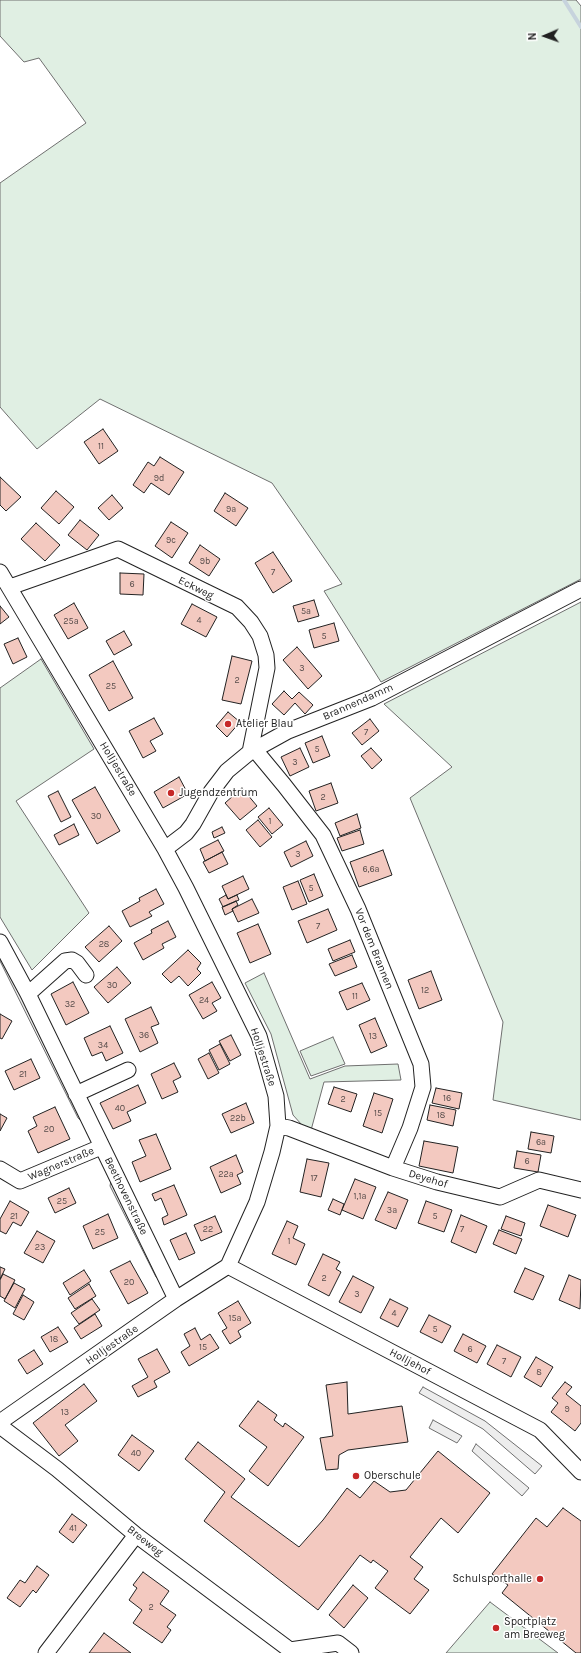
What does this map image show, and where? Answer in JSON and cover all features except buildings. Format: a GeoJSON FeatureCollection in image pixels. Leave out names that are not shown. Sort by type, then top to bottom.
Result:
{"type":"FeatureCollection","features":[{"type":"Feature","properties":{"kind":"street","name":"Eckweg"},"geometry":{"type":"LineString","coordinates":[[4,581],[118,549],[237,607],[251,622],[260,636],[266,655],[267,668],[252,751]]}},
{"type":"Feature","properties":{"kind":"street","name":"Holljestraße"},"geometry":{"type":"LineString","coordinates":[[0,1422],[176,1299],[228,1266],[256,1202],[272,1152],[278,1126],[276,1096],[258,1036],[186,888],[165,849],[4,581]]}},
{"type":"Feature","properties":{"kind":"street","name":"Brannendamm"},"geometry":{"type":"LineString","coordinates":[[165,849],[180,838],[194,824],[211,792],[226,771],[252,751],[288,731],[372,698],[581,589]]}},
{"type":"Feature","properties":{"kind":"street","name":"Vor dem Brannen"},"geometry":{"type":"LineString","coordinates":[[252,751],[284,785],[323,834],[358,909],[421,1064],[422,1087],[410,1128],[393,1168]]}},
{"type":"Feature","properties":{"kind":"street","name":"Beethovenstraße"},"geometry":{"type":"LineString","coordinates":[[0,942],[28,994],[176,1299]]}},
{"type":"Feature","properties":{"kind":"street"},"geometry":{"type":"LineString","coordinates":[[28,994],[65,961],[72,960],[77,963],[86,975]]}},
{"type":"Feature","properties":{"kind":"street"},"geometry":{"type":"LineString","coordinates":[[76,1094],[128,1070]]}},
{"type":"Feature","properties":{"kind":"street","name":"Deyehof"},"geometry":{"type":"LineString","coordinates":[[278,1126],[289,1128],[393,1168],[437,1182],[500,1197],[539,1180],[581,1190]]}},
{"type":"Feature","properties":{"kind":"street","name":"Wagnerstraße"},"geometry":{"type":"LineString","coordinates":[[0,1169],[20,1181],[101,1147]]}},
{"type":"Feature","properties":{"kind":"street","name":"Holljehof"},"geometry":{"type":"LineString","coordinates":[[228,1266],[540,1430],[581,1472]]}},
{"type":"Feature","properties":{"kind":"street","name":"Breeweg"},"geometry":{"type":"LineString","coordinates":[[0,1426],[57,1469],[136,1535],[292,1652]]}},
{"type":"Feature","properties":{"kind":"street"},"geometry":{"type":"LineString","coordinates":[[46,1653],[136,1535]]}},
{"type":"Feature","properties":{"kind":"street"},"geometry":{"type":"LineString","coordinates":[[292,1652],[338,1643],[351,1653]]}},
{"type":"Feature","properties":{"kind":"green space"},"geometry":{"type":"Polygon","coordinates":[[[0,0],[576,0],[581,6],[581,579],[381,682],[324,591],[342,584],[272,483],[100,399],[37,449],[0,407],[0,183],[86,123],[39,58],[24,62],[0,36],[0,0]]]}},
{"type":"Feature","properties":{"kind":"green space"},"geometry":{"type":"Polygon","coordinates":[[[581,602],[581,1120],[493,1100],[503,1022],[410,798],[452,767],[384,704],[581,602]]]}},
{"type":"Feature","properties":{"kind":"green space"},"geometry":{"type":"Polygon","coordinates":[[[41,659],[94,749],[16,801],[89,913],[32,970],[0,917],[0,688],[41,659]]]}},
{"type":"Feature","properties":{"kind":"green space"},"geometry":{"type":"Polygon","coordinates":[[[264,973],[310,1079],[345,1066],[398,1064],[401,1080],[324,1082],[310,1134],[293,1115],[271,1034],[245,983],[264,973]]]}},
{"type":"Feature","properties":{"kind":"green space"},"geometry":{"type":"Polygon","coordinates":[[[333,1037],[345,1064],[311,1076],[300,1051],[333,1037]]]}},
{"type":"Feature","properties":{"kind":"green space","name":"Sportplatz am Breeweg"},"geometry":{"type":"Polygon","coordinates":[[[490,1602],[558,1653],[446,1653],[490,1602]]]}},
{"type":"Feature","properties":{"kind":"shaded area"},"geometry":{"type":"Polygon","coordinates":[[[0,954],[86,1125],[78,1118],[0,961],[0,954]]]}},
{"type":"Feature","properties":{"kind":"shaded area"},"geometry":{"type":"Polygon","coordinates":[[[111,1180],[160,1280],[156,1277],[110,1186],[111,1180]]]}},
{"type":"Feature","properties":{"kind":"shaded area"},"geometry":{"type":"Polygon","coordinates":[[[423,1387],[485,1421],[542,1466],[535,1474],[483,1429],[419,1393],[423,1387]]]}},
{"type":"Feature","properties":{"kind":"shaded area"},"geometry":{"type":"Polygon","coordinates":[[[433,1420],[462,1436],[457,1443],[429,1428],[433,1420]]]}},
{"type":"Feature","properties":{"kind":"shaded area"},"geometry":{"type":"Polygon","coordinates":[[[476,1444],[529,1488],[522,1496],[472,1451],[476,1444]]]}},
{"type":"Feature","properties":{"kind":"waterway"},"geometry":{"type":"LineString","coordinates":[[564,0],[581,27]]}},
{"type":"Feature","properties":{"kind":"place","name":"Atelier Blau"},"geometry":{"type":"Point","coordinates":[228,724]}},
{"type":"Feature","properties":{"kind":"place","name":"Jugendzentrum"},"geometry":{"type":"Point","coordinates":[171,793]}},
{"type":"Feature","properties":{"kind":"place","name":"Oberschule"},"geometry":{"type":"Point","coordinates":[356,1476]}},
{"type":"Feature","properties":{"kind":"place","name":"Schulsporthalle"},"geometry":{"type":"Point","coordinates":[540,1579]}},
{"type":"Feature","properties":{"kind":"place","name":"Sportplatz am Breeweg"},"geometry":{"type":"Point","coordinates":[496,1628]}}]}
